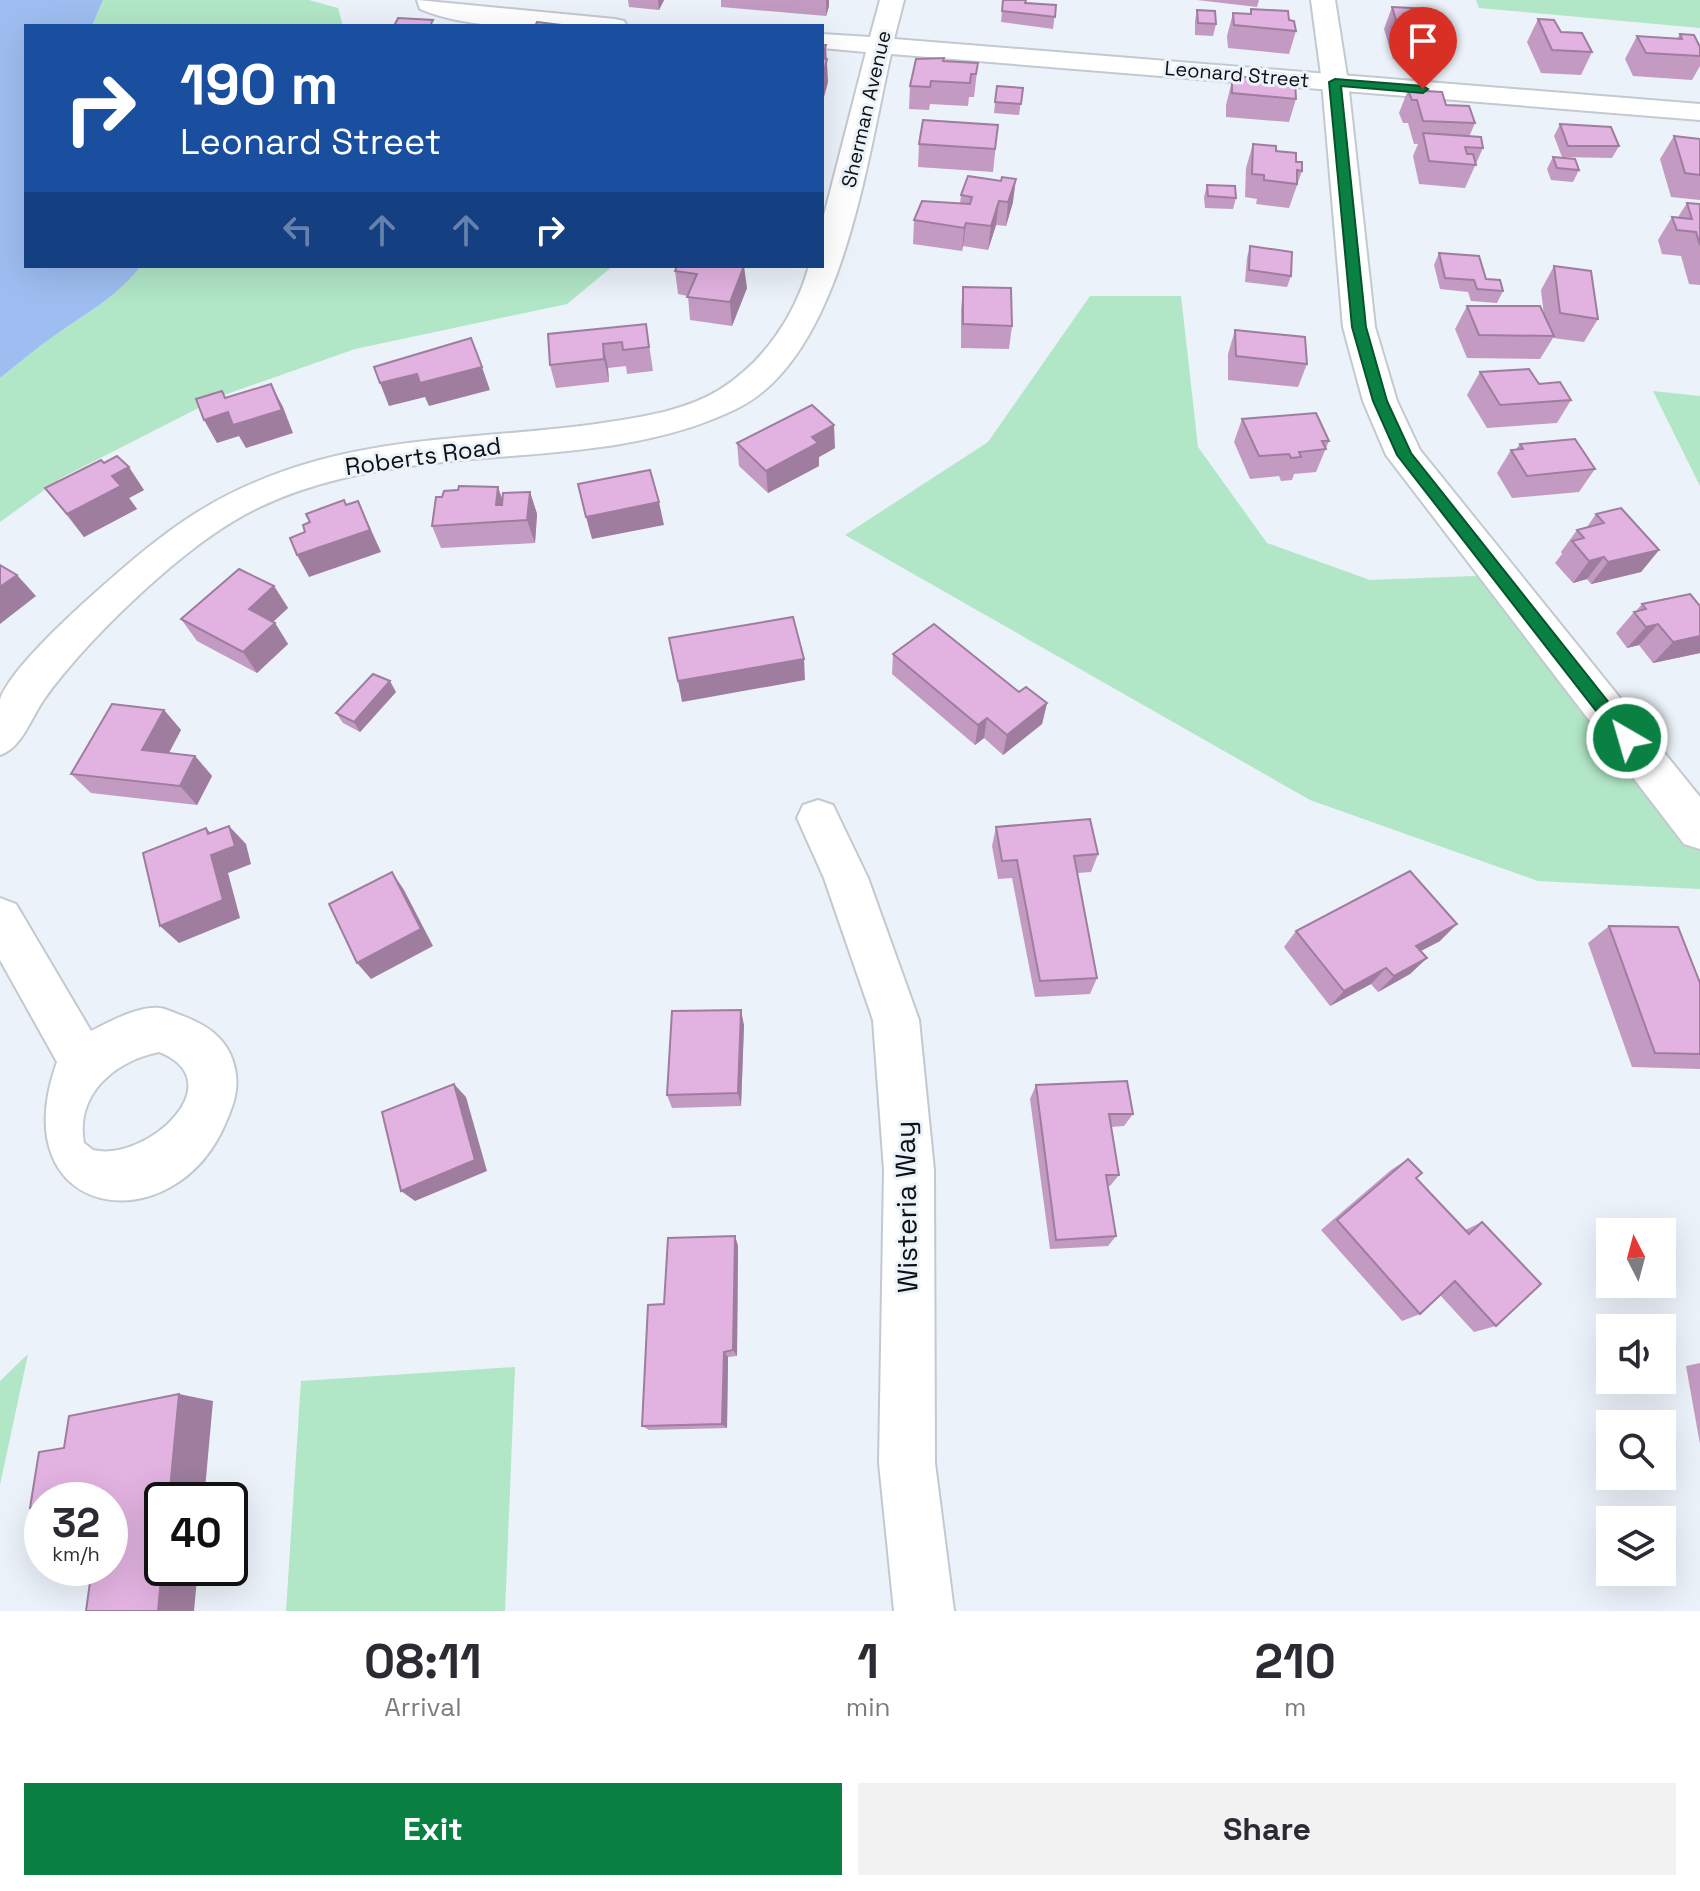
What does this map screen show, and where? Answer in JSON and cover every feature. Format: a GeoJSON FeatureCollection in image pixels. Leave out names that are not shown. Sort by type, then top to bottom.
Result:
{"type":"FeatureCollection","features":[{"type":"Feature","properties":{"kind":"street"},"geometry":{"type":"LineString","coordinates":[[429,0],[428,4],[447,12],[591,24]]}},
{"type":"Feature","properties":{"kind":"street","name":"Sherman Avenue"},"geometry":{"type":"LineString","coordinates":[[824,262],[852,174],[892,0]]}},
{"type":"Feature","properties":{"kind":"street"},"geometry":{"type":"LineString","coordinates":[[1323,0],[1335,82],[1359,327],[1380,401],[1404,455],[1700,830]]}},
{"type":"Feature","properties":{"kind":"street","name":"Leonard Street"},"geometry":{"type":"LineString","coordinates":[[824,41],[1700,112]]}},
{"type":"Feature","properties":{"kind":"street","name":"Sherman Avenue"},"geometry":{"type":"LineString","coordinates":[[809,309],[822,268]]}},
{"type":"Feature","properties":{"kind":"street","name":"Roberts Road"},"geometry":{"type":"LineString","coordinates":[[0,738],[30,687],[91,618],[187,536],[234,505],[304,478],[369,460],[443,449],[654,427],[730,400],[759,377],[809,309]]}},
{"type":"Feature","properties":{"kind":"street","name":"Wisteria Way"},"geometry":{"type":"LineString","coordinates":[[818,818],[852,892],[896,1020],[909,1170],[907,1463],[924,1611]]}},
{"type":"Feature","properties":{"kind":"street"},"geometry":{"type":"LineString","coordinates":[[0,918],[85,1065]]}},
{"type":"Feature","properties":{"kind":"green space"},"geometry":{"type":"Polygon","coordinates":[[[103,0],[309,0],[338,8],[342,24],[93,24],[103,0]]]}},
{"type":"Feature","properties":{"kind":"green space"},"geometry":{"type":"Polygon","coordinates":[[[1476,0],[1700,0],[1700,28],[1479,8],[1476,0]]]}},
{"type":"Feature","properties":{"kind":"green space"},"geometry":{"type":"Polygon","coordinates":[[[139,268],[611,268],[567,304],[355,349],[224,395],[61,478],[0,522],[0,378],[111,296],[139,268]]]}},
{"type":"Feature","properties":{"kind":"green space"},"geometry":{"type":"Polygon","coordinates":[[[1090,296],[1181,296],[1198,447],[1267,543],[1370,580],[1499,575],[1700,830],[1700,889],[1538,881],[1310,800],[845,535],[988,442],[1090,296]]]}},
{"type":"Feature","properties":{"kind":"green space"},"geometry":{"type":"Polygon","coordinates":[[[1653,391],[1700,396],[1700,486],[1653,391]]]}},
{"type":"Feature","properties":{"kind":"green space"},"geometry":{"type":"Polygon","coordinates":[[[28,1354],[0,1485],[0,1381],[28,1354]]]}},
{"type":"Feature","properties":{"kind":"green space"},"geometry":{"type":"Polygon","coordinates":[[[515,1367],[505,1611],[286,1611],[301,1381],[515,1367]]]}},
{"type":"Feature","properties":{"kind":"water"},"geometry":{"type":"Polygon","coordinates":[[[0,0],[103,0],[93,24],[24,24],[24,268],[139,268],[111,296],[0,378],[0,0]]]}},
{"type":"Feature","properties":{"kind":"building"},"geometry":{"type":"Polygon","coordinates":[[[1003,0],[1056,5],[1055,17],[1002,11],[1003,0]]]}},
{"type":"Feature","properties":{"kind":"building"},"geometry":{"type":"Polygon","coordinates":[[[1392,7],[1431,9],[1438,39],[1401,36],[1392,7]]]}},
{"type":"Feature","properties":{"kind":"building"},"geometry":{"type":"Polygon","coordinates":[[[1251,9],[1288,11],[1289,20],[1294,21],[1296,31],[1234,25],[1233,13],[1251,14],[1251,9]]]}},
{"type":"Feature","properties":{"kind":"building"},"geometry":{"type":"Polygon","coordinates":[[[1197,10],[1215,11],[1216,24],[1198,23],[1197,10]]]}},
{"type":"Feature","properties":{"kind":"building"},"geometry":{"type":"Polygon","coordinates":[[[398,18],[433,20],[431,24],[395,24],[398,18]]]}},
{"type":"Feature","properties":{"kind":"building"},"geometry":{"type":"Polygon","coordinates":[[[1538,19],[1554,20],[1561,32],[1582,33],[1592,52],[1552,50],[1538,19]]]}},
{"type":"Feature","properties":{"kind":"building"},"geometry":{"type":"Polygon","coordinates":[[[1680,34],[1694,35],[1700,47],[1700,56],[1646,53],[1637,36],[1682,39],[1680,34]]]}},
{"type":"Feature","properties":{"kind":"building"},"geometry":{"type":"Polygon","coordinates":[[[944,58],[943,61],[978,63],[976,74],[971,74],[970,83],[931,81],[930,87],[910,86],[916,59],[944,58]]]}},
{"type":"Feature","properties":{"kind":"building"},"geometry":{"type":"Polygon","coordinates":[[[1237,77],[1276,77],[1276,80],[1295,82],[1296,99],[1232,93],[1232,81],[1237,82],[1237,77]]]}},
{"type":"Feature","properties":{"kind":"building"},"geometry":{"type":"Polygon","coordinates":[[[997,86],[1023,88],[1021,104],[995,102],[997,86]]]}},
{"type":"Feature","properties":{"kind":"building"},"geometry":{"type":"Polygon","coordinates":[[[1408,90],[1442,92],[1446,105],[1469,106],[1475,123],[1423,121],[1417,100],[1412,100],[1408,90]]]}},
{"type":"Feature","properties":{"kind":"building"},"geometry":{"type":"Polygon","coordinates":[[[923,120],[998,125],[995,149],[919,144],[923,120]]]}},
{"type":"Feature","properties":{"kind":"building"},"geometry":{"type":"Polygon","coordinates":[[[1560,124],[1611,127],[1619,146],[1568,146],[1560,124]]]}},
{"type":"Feature","properties":{"kind":"building"},"geometry":{"type":"Polygon","coordinates":[[[1423,133],[1481,137],[1483,148],[1465,147],[1467,154],[1473,154],[1476,165],[1429,161],[1423,133]]]}},
{"type":"Feature","properties":{"kind":"building"},"geometry":{"type":"Polygon","coordinates":[[[1674,136],[1700,139],[1700,175],[1685,173],[1674,136]]]}},
{"type":"Feature","properties":{"kind":"building"},"geometry":{"type":"Polygon","coordinates":[[[1253,144],[1276,146],[1276,151],[1296,153],[1296,162],[1302,162],[1302,171],[1297,170],[1297,184],[1264,180],[1264,175],[1252,174],[1253,144]]]}},
{"type":"Feature","properties":{"kind":"building"},"geometry":{"type":"Polygon","coordinates":[[[1553,157],[1575,159],[1579,170],[1557,168],[1553,157]]]}},
{"type":"Feature","properties":{"kind":"building"},"geometry":{"type":"Polygon","coordinates":[[[968,176],[1001,181],[1002,177],[1016,179],[1008,202],[999,201],[991,226],[966,223],[964,228],[914,220],[922,201],[970,204],[972,197],[961,195],[968,176]]]}},
{"type":"Feature","properties":{"kind":"building"},"geometry":{"type":"Polygon","coordinates":[[[1207,185],[1235,186],[1236,198],[1208,196],[1207,185]]]}},
{"type":"Feature","properties":{"kind":"building"},"geometry":{"type":"Polygon","coordinates":[[[1687,203],[1700,204],[1700,245],[1696,232],[1677,230],[1672,217],[1692,219],[1687,203]]]}},
{"type":"Feature","properties":{"kind":"building"},"geometry":{"type":"Polygon","coordinates":[[[1250,246],[1292,252],[1291,276],[1249,270],[1250,246]]]}},
{"type":"Feature","properties":{"kind":"building"},"geometry":{"type":"Polygon","coordinates":[[[1439,253],[1479,256],[1486,279],[1500,280],[1503,291],[1477,289],[1474,280],[1445,278],[1439,253]]]}},
{"type":"Feature","properties":{"kind":"building"},"geometry":{"type":"Polygon","coordinates":[[[1554,266],[1591,271],[1598,319],[1560,313],[1554,266]]]}},
{"type":"Feature","properties":{"kind":"building"},"geometry":{"type":"Polygon","coordinates":[[[676,268],[743,268],[730,302],[687,297],[697,274],[675,271],[676,268]]]}},
{"type":"Feature","properties":{"kind":"building"},"geometry":{"type":"Polygon","coordinates":[[[963,287],[1011,288],[1012,326],[963,324],[963,287]]]}},
{"type":"Feature","properties":{"kind":"building"},"geometry":{"type":"Polygon","coordinates":[[[1467,306],[1540,306],[1554,336],[1479,335],[1467,306]]]}},
{"type":"Feature","properties":{"kind":"building"},"geometry":{"type":"Polygon","coordinates":[[[646,324],[649,347],[623,350],[622,342],[603,344],[604,359],[550,365],[548,334],[646,324]]]}},
{"type":"Feature","properties":{"kind":"building"},"geometry":{"type":"Polygon","coordinates":[[[1235,330],[1305,337],[1307,364],[1236,356],[1235,330]]]}},
{"type":"Feature","properties":{"kind":"building"},"geometry":{"type":"Polygon","coordinates":[[[471,338],[482,367],[420,383],[417,374],[380,383],[374,367],[471,338]]]}},
{"type":"Feature","properties":{"kind":"building"},"geometry":{"type":"Polygon","coordinates":[[[1529,369],[1539,384],[1560,382],[1571,400],[1500,405],[1480,372],[1529,369]]]}},
{"type":"Feature","properties":{"kind":"building"},"geometry":{"type":"Polygon","coordinates":[[[271,384],[282,410],[233,425],[228,412],[204,420],[196,399],[222,391],[225,398],[271,384]]]}},
{"type":"Feature","properties":{"kind":"building"},"geometry":{"type":"Polygon","coordinates":[[[812,405],[834,425],[812,437],[818,443],[766,471],[737,443],[812,405]]]}},
{"type":"Feature","properties":{"kind":"building"},"geometry":{"type":"Polygon","coordinates":[[[1316,413],[1329,441],[1322,441],[1326,449],[1299,452],[1301,457],[1291,458],[1289,454],[1259,456],[1242,419],[1316,413]]]}},
{"type":"Feature","properties":{"kind":"building"},"geometry":{"type":"Polygon","coordinates":[[[1575,439],[1595,469],[1527,476],[1511,450],[1523,449],[1520,444],[1575,439]]]}},
{"type":"Feature","properties":{"kind":"building"},"geometry":{"type":"Polygon","coordinates":[[[117,456],[129,467],[112,476],[121,486],[67,514],[45,488],[101,460],[104,463],[117,456]]]}},
{"type":"Feature","properties":{"kind":"building"},"geometry":{"type":"Polygon","coordinates":[[[650,470],[659,502],[586,517],[578,484],[650,470]]]}},
{"type":"Feature","properties":{"kind":"building"},"geometry":{"type":"Polygon","coordinates":[[[459,486],[498,487],[496,505],[502,505],[503,493],[530,492],[527,520],[432,526],[436,497],[442,497],[444,491],[458,490],[459,486]]]}},
{"type":"Feature","properties":{"kind":"building"},"geometry":{"type":"Polygon","coordinates":[[[344,500],[346,505],[358,501],[370,530],[297,555],[290,538],[305,532],[303,525],[310,522],[306,514],[344,500]]]}},
{"type":"Feature","properties":{"kind":"building"},"geometry":{"type":"Polygon","coordinates":[[[1621,508],[1659,550],[1608,562],[1604,557],[1589,561],[1572,541],[1584,538],[1577,530],[1604,523],[1596,514],[1621,508]]]}},
{"type":"Feature","properties":{"kind":"building"},"geometry":{"type":"Polygon","coordinates":[[[0,565],[17,575],[0,587],[0,565]]]}},
{"type":"Feature","properties":{"kind":"building"},"geometry":{"type":"Polygon","coordinates":[[[239,569],[274,586],[249,609],[275,623],[243,652],[181,619],[239,569]]]}},
{"type":"Feature","properties":{"kind":"building"},"geometry":{"type":"Polygon","coordinates":[[[1690,594],[1700,606],[1700,636],[1673,642],[1658,624],[1646,627],[1634,612],[1646,609],[1642,604],[1690,594]]]}},
{"type":"Feature","properties":{"kind":"building"},"geometry":{"type":"Polygon","coordinates":[[[793,617],[804,659],[678,681],[669,638],[793,617]]]}},
{"type":"Feature","properties":{"kind":"building"},"geometry":{"type":"Polygon","coordinates":[[[934,624],[1019,692],[1026,687],[1047,703],[1007,735],[987,718],[978,725],[893,654],[934,624]]]}},
{"type":"Feature","properties":{"kind":"building"},"geometry":{"type":"Polygon","coordinates":[[[373,674],[390,681],[354,722],[336,713],[373,674]]]}},
{"type":"Feature","properties":{"kind":"building"},"geometry":{"type":"Polygon","coordinates":[[[112,704],[164,710],[142,750],[195,756],[180,786],[71,774],[112,704]]]}},
{"type":"Feature","properties":{"kind":"building"},"geometry":{"type":"Polygon","coordinates":[[[1090,819],[1098,854],[1074,856],[1097,978],[1040,981],[1017,860],[1002,861],[996,827],[1090,819]]]}},
{"type":"Feature","properties":{"kind":"building"},"geometry":{"type":"Polygon","coordinates":[[[229,826],[235,846],[211,855],[223,900],[160,926],[143,853],[206,828],[208,834],[229,826]]]}},
{"type":"Feature","properties":{"kind":"building"},"geometry":{"type":"Polygon","coordinates":[[[1410,871],[1457,924],[1416,946],[1427,958],[1394,976],[1386,968],[1344,991],[1296,931],[1410,871]]]}},
{"type":"Feature","properties":{"kind":"building"},"geometry":{"type":"Polygon","coordinates":[[[392,872],[421,929],[357,963],[329,904],[392,872]]]}},
{"type":"Feature","properties":{"kind":"building"},"geometry":{"type":"Polygon","coordinates":[[[1609,926],[1678,927],[1700,983],[1700,1054],[1655,1053],[1609,926]]]}},
{"type":"Feature","properties":{"kind":"building"},"geometry":{"type":"Polygon","coordinates":[[[741,1010],[738,1093],[667,1095],[672,1011],[741,1010]]]}},
{"type":"Feature","properties":{"kind":"building"},"geometry":{"type":"Polygon","coordinates":[[[1127,1081],[1133,1114],[1109,1114],[1119,1175],[1106,1175],[1116,1236],[1056,1240],[1036,1085],[1127,1081]]]}},
{"type":"Feature","properties":{"kind":"building"},"geometry":{"type":"Polygon","coordinates":[[[454,1084],[475,1160],[401,1191],[382,1112],[454,1084]]]}},
{"type":"Feature","properties":{"kind":"building"},"geometry":{"type":"Polygon","coordinates":[[[1408,1159],[1422,1173],[1416,1178],[1469,1234],[1482,1222],[1541,1284],[1496,1326],[1455,1281],[1420,1314],[1337,1220],[1408,1159]]]}},
{"type":"Feature","properties":{"kind":"building"},"geometry":{"type":"Polygon","coordinates":[[[735,1236],[733,1350],[724,1352],[722,1424],[642,1426],[648,1305],[664,1304],[668,1238],[735,1236]]]}},
{"type":"Feature","properties":{"kind":"building"},"geometry":{"type":"Polygon","coordinates":[[[179,1394],[171,1482],[144,1482],[144,1586],[160,1586],[158,1611],[86,1611],[89,1586],[128,1586],[128,1482],[34,1482],[39,1452],[64,1448],[69,1416],[179,1394]]]}},
{"type":"Feature","properties":{"kind":"route"},"geometry":{"type":"LineString","coordinates":[[1423,89],[1335,82],[1359,327],[1380,401],[1404,455],[1627,738]]}}]}
